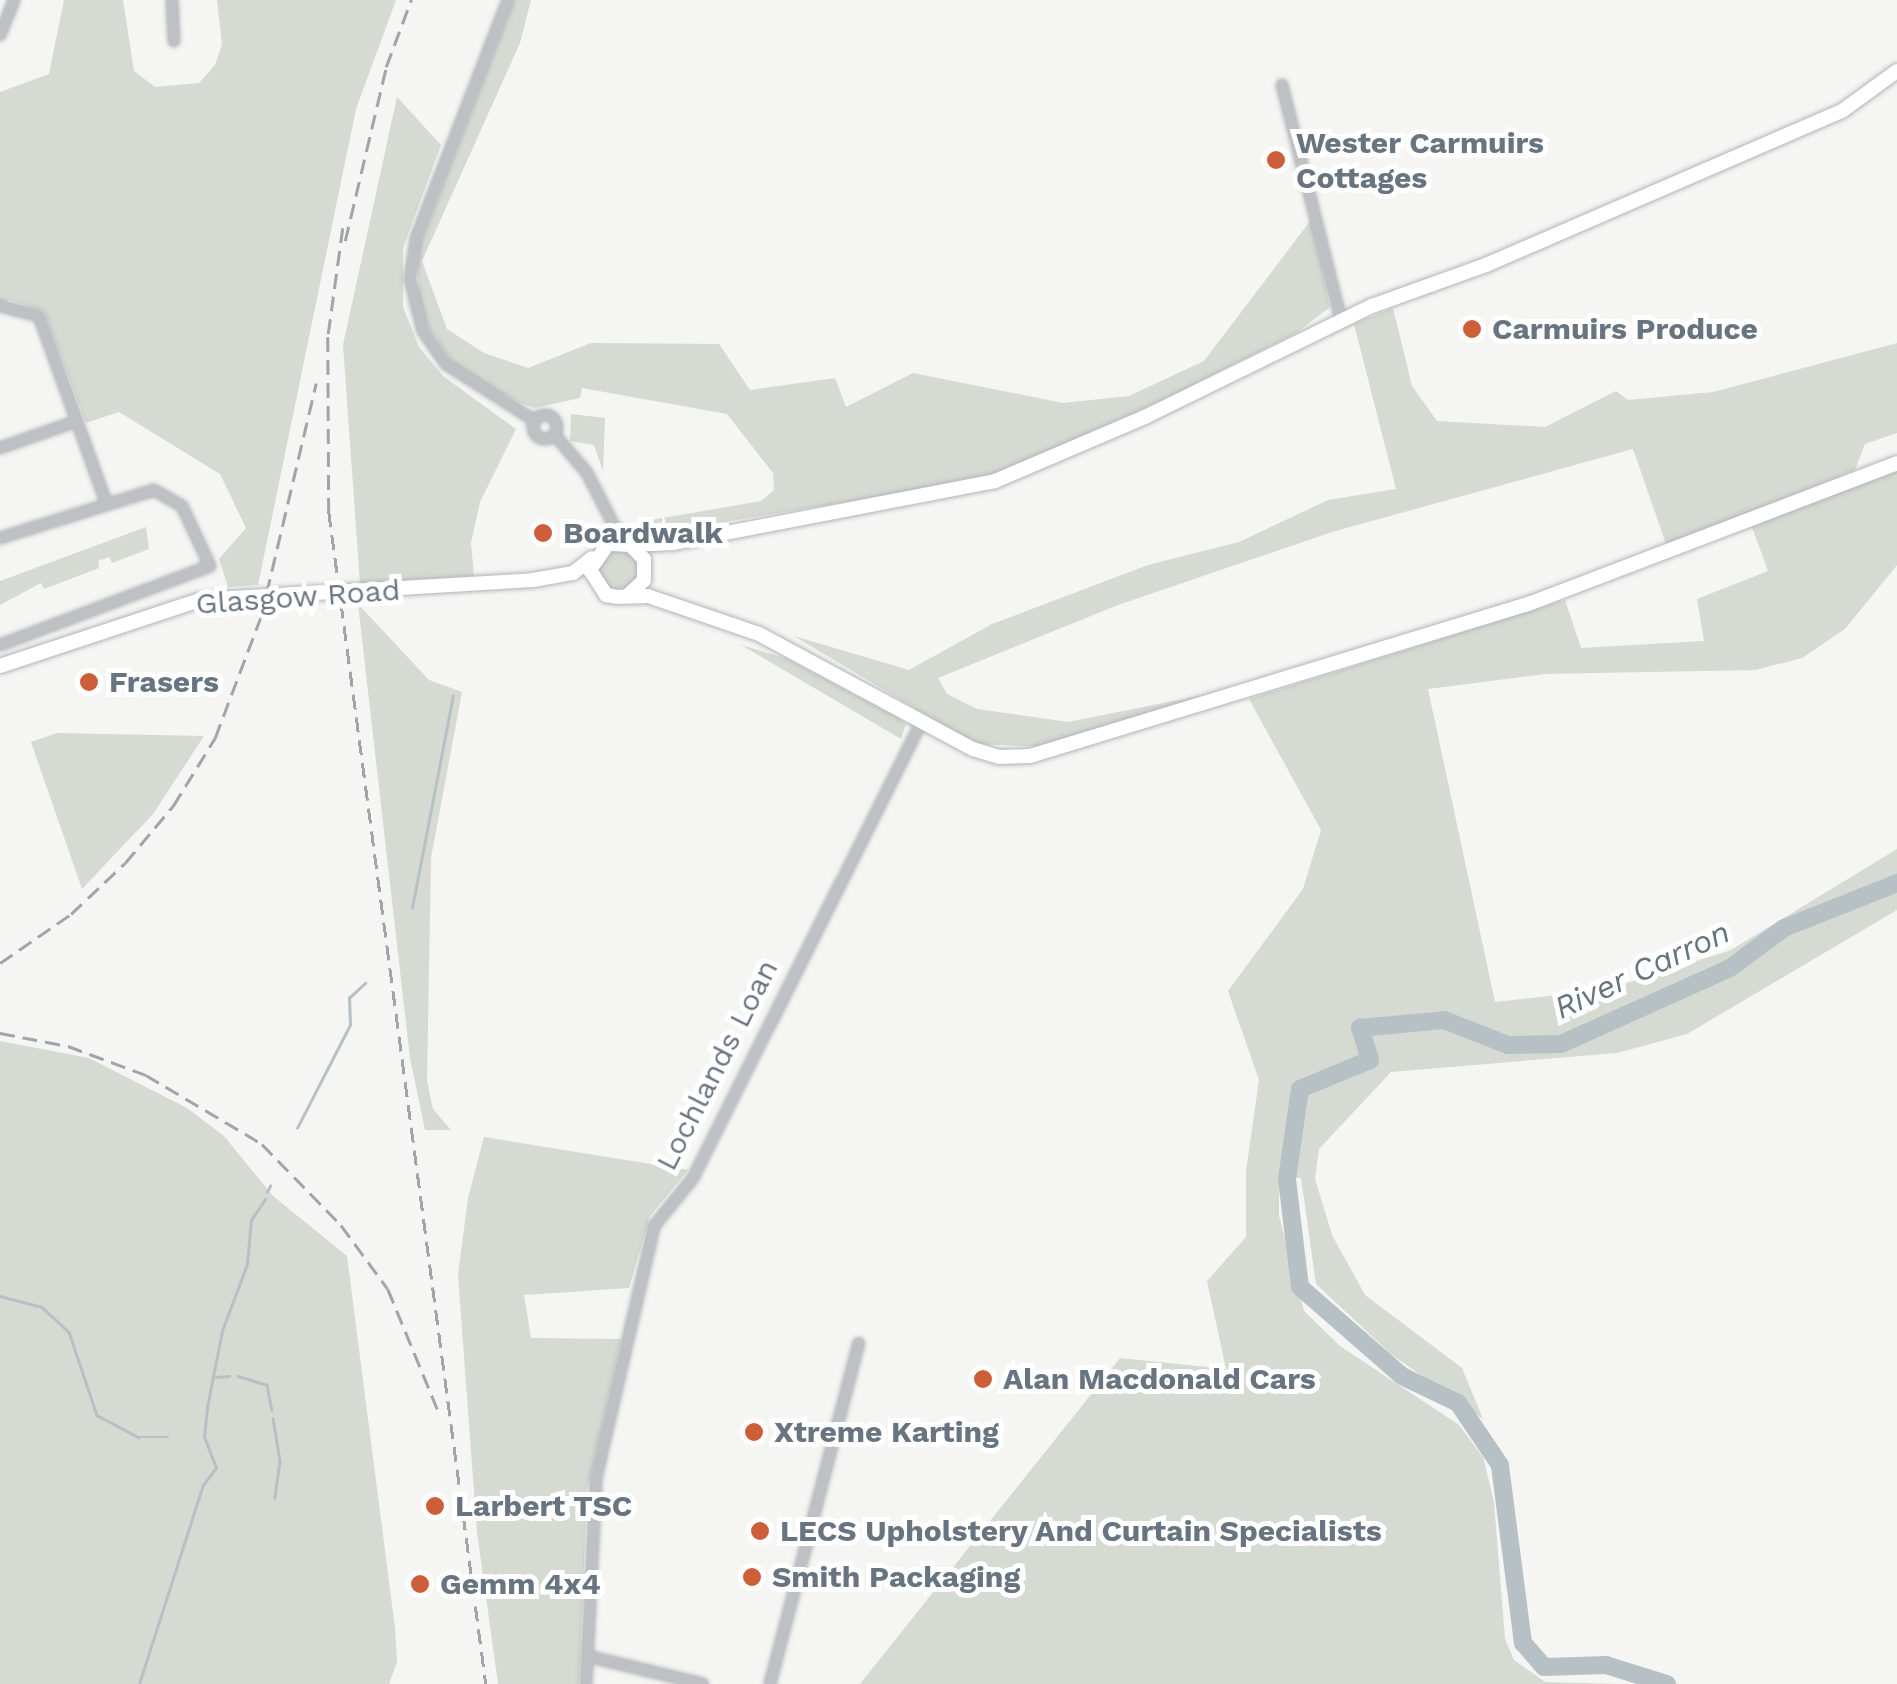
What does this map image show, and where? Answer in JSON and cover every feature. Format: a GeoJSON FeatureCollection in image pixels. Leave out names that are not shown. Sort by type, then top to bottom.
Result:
{"type":"FeatureCollection","features":[{"type":"Feature","properties":{"kind":"main road"},"geometry":{"type":"LineString","coordinates":[[559,576],[595,554],[626,544],[685,541],[995,481],[1144,418],[1342,320],[1486,265],[1842,111],[1897,71]]}},
{"type":"Feature","properties":{"kind":"main road"},"geometry":{"type":"LineString","coordinates":[[559,576],[595,584],[612,596],[677,608],[789,647],[921,723],[1000,757],[1049,752],[1548,598],[1897,463]]}},
{"type":"Feature","properties":{"kind":"main road"},"geometry":{"type":"LineString","coordinates":[[627,596],[646,572],[685,541]]}},
{"type":"Feature","properties":{"kind":"main road"},"geometry":{"type":"LineString","coordinates":[[626,544],[677,608]]}},
{"type":"Feature","properties":{"kind":"main road"},"geometry":{"type":"LineString","coordinates":[[595,554],[595,584]]}},
{"type":"Feature","properties":{"kind":"main road","name":"Glasgow Road"},"geometry":{"type":"LineString","coordinates":[[0,666],[221,596],[559,576]]}},
{"type":"Feature","properties":{"kind":"street"},"geometry":{"type":"LineString","coordinates":[[0,36],[14,0]]}},
{"type":"Feature","properties":{"kind":"street"},"geometry":{"type":"LineString","coordinates":[[172,0],[174,41]]}},
{"type":"Feature","properties":{"kind":"street"},"geometry":{"type":"LineString","coordinates":[[508,0],[416,240],[410,279],[423,332],[446,364],[535,421],[551,416],[554,435],[586,473],[605,518],[626,544]]}},
{"type":"Feature","properties":{"kind":"street"},"geometry":{"type":"LineString","coordinates":[[1282,86],[1342,320]]}},
{"type":"Feature","properties":{"kind":"street"},"geometry":{"type":"LineString","coordinates":[[0,306],[38,316],[106,502],[0,538]]}},
{"type":"Feature","properties":{"kind":"street"},"geometry":{"type":"LineString","coordinates":[[0,448],[77,421]]}},
{"type":"Feature","properties":{"kind":"street","name":"Glasgow Road"},"geometry":{"type":"LineString","coordinates":[[0,645],[210,566],[182,506],[154,490],[106,502]]}},
{"type":"Feature","properties":{"kind":"street"},"geometry":{"type":"LineString","coordinates":[[595,554],[605,518]]}},
{"type":"Feature","properties":{"kind":"street"},"geometry":{"type":"LineString","coordinates":[[37,632],[43,650]]}},
{"type":"Feature","properties":{"kind":"street","name":"Lochlands Loan"},"geometry":{"type":"LineString","coordinates":[[586,1684],[596,1478],[654,1226],[693,1178],[921,723]]}},
{"type":"Feature","properties":{"kind":"street"},"geometry":{"type":"LineString","coordinates":[[770,1684],[859,1344]]}},
{"type":"Feature","properties":{"kind":"street"},"geometry":{"type":"LineString","coordinates":[[587,1656],[704,1684]]}},
{"type":"Feature","properties":{"kind":"shaded area"},"geometry":{"type":"Polygon","coordinates":[[[64,0],[123,0],[134,71],[155,87],[199,83],[215,65],[222,44],[217,0],[396,0],[356,109],[258,585],[228,587],[219,559],[246,528],[220,474],[119,412],[86,423],[44,311],[9,300],[0,303],[0,92],[49,74],[64,0]]]}},
{"type":"Feature","properties":{"kind":"shaded area"},"geometry":{"type":"Polygon","coordinates":[[[514,0],[531,0],[520,43],[422,261],[447,329],[484,353],[528,368],[591,343],[719,344],[750,390],[835,378],[846,407],[913,373],[1063,403],[1129,396],[1204,361],[1311,220],[1330,307],[1296,333],[1165,399],[986,479],[651,534],[640,522],[761,501],[774,490],[773,473],[727,414],[582,388],[580,398],[535,408],[458,370],[420,315],[417,253],[514,0]]]}},
{"type":"Feature","properties":{"kind":"shaded area"},"geometry":{"type":"Polygon","coordinates":[[[397,97],[441,145],[403,248],[403,307],[419,347],[443,376],[516,429],[480,502],[471,543],[474,576],[360,583],[343,345],[397,97]]]}},
{"type":"Feature","properties":{"kind":"shaded area"},"geometry":{"type":"Polygon","coordinates":[[[1393,308],[1412,386],[1437,421],[1545,427],[1616,391],[1628,400],[1713,392],[1897,343],[1897,433],[1865,444],[1855,470],[1667,547],[1633,449],[1332,532],[1118,605],[938,678],[947,694],[977,709],[1068,722],[1214,693],[1046,747],[975,744],[794,636],[909,670],[992,624],[1148,565],[1239,542],[1328,500],[1396,489],[1354,324],[1393,308]]]}},
{"type":"Feature","properties":{"kind":"shaded area"},"geometry":{"type":"Polygon","coordinates":[[[571,414],[605,418],[603,471],[594,445],[570,441],[571,414]]]}},
{"type":"Feature","properties":{"kind":"shaded area"},"geometry":{"type":"Polygon","coordinates":[[[1897,469],[1897,565],[1845,629],[1802,658],[1755,670],[1545,674],[1428,689],[1495,1002],[1605,990],[1731,950],[1897,849],[1897,910],[1687,1034],[1617,1053],[1391,1072],[1319,1149],[1315,1179],[1332,1235],[1365,1295],[1462,1368],[1483,1419],[1391,1354],[1316,1284],[1301,1178],[1279,1176],[1279,1216],[1304,1311],[1340,1346],[1459,1425],[1483,1457],[1494,1502],[1505,1639],[1514,1660],[1545,1682],[1620,1684],[860,1684],[1120,1358],[1226,1369],[1207,1281],[1246,1237],[1246,1171],[1259,1080],[1228,991],[1303,889],[1321,830],[1249,699],[1565,600],[1581,648],[1704,641],[1697,599],[1768,571],[1752,527],[1897,469]]]}},
{"type":"Feature","properties":{"kind":"shaded area"},"geometry":{"type":"Polygon","coordinates":[[[146,527],[149,549],[112,563],[109,557],[98,561],[99,568],[44,589],[41,583],[0,605],[0,581],[146,527]]]}},
{"type":"Feature","properties":{"kind":"shaded area"},"geometry":{"type":"Polygon","coordinates":[[[619,549],[633,555],[639,569],[633,583],[619,589],[605,583],[599,569],[605,555],[619,549]]]}},
{"type":"Feature","properties":{"kind":"shaded area"},"geometry":{"type":"Polygon","coordinates":[[[358,604],[429,680],[462,692],[431,858],[427,1081],[433,1109],[451,1130],[425,1130],[410,1058],[358,604]]]}},
{"type":"Feature","properties":{"kind":"shaded area"},"geometry":{"type":"Polygon","coordinates":[[[741,645],[785,658],[895,716],[906,724],[901,739],[741,645]]]}},
{"type":"Feature","properties":{"kind":"shaded area"},"geometry":{"type":"Polygon","coordinates":[[[57,733],[204,736],[153,814],[82,889],[31,742],[57,733]]]}},
{"type":"Feature","properties":{"kind":"shaded area"},"geometry":{"type":"Polygon","coordinates":[[[0,1041],[89,1058],[187,1108],[224,1136],[273,1196],[347,1256],[395,1628],[397,1662],[389,1684],[0,1684],[0,1041]]]}},
{"type":"Feature","properties":{"kind":"shaded area"},"geometry":{"type":"Polygon","coordinates":[[[484,1137],[688,1170],[650,1216],[629,1288],[524,1295],[531,1338],[621,1339],[587,1490],[579,1684],[498,1684],[477,1532],[458,1275],[468,1198],[484,1137]]]}},
{"type":"Feature","properties":{"kind":"waterway"},"geometry":{"type":"LineString","coordinates":[[412,908],[453,696]]}},
{"type":"Feature","properties":{"kind":"waterway","name":"River Carron"},"geometry":{"type":"LineString","coordinates":[[1667,1684],[1606,1665],[1544,1667],[1523,1643],[1500,1465],[1458,1403],[1402,1376],[1300,1287],[1287,1179],[1300,1089],[1370,1060],[1360,1028],[1444,1020],[1508,1045],[1561,1044],[1730,968],[1784,928],[1897,883]]}},
{"type":"Feature","properties":{"kind":"waterway"},"geometry":{"type":"LineString","coordinates":[[297,1128],[350,1025],[349,998],[365,983]]}},
{"type":"Feature","properties":{"kind":"waterway"},"geometry":{"type":"LineString","coordinates":[[267,1192],[270,1186]]}},
{"type":"Feature","properties":{"kind":"waterway"},"geometry":{"type":"LineString","coordinates":[[139,1684],[203,1485],[216,1468],[204,1437],[207,1407],[222,1331],[247,1264],[251,1220],[265,1199]]}},
{"type":"Feature","properties":{"kind":"waterway"},"geometry":{"type":"LineString","coordinates":[[0,1296],[42,1307],[69,1332],[97,1415],[138,1437],[168,1437]]}},
{"type":"Feature","properties":{"kind":"waterway"},"geometry":{"type":"LineString","coordinates":[[216,1377],[229,1376]]}},
{"type":"Feature","properties":{"kind":"waterway"},"geometry":{"type":"LineString","coordinates":[[238,1376],[267,1385],[272,1410]]}},
{"type":"Feature","properties":{"kind":"waterway"},"geometry":{"type":"LineString","coordinates":[[273,1418],[280,1461],[275,1498]]}},
{"type":"Feature","properties":{"kind":"railway"},"geometry":{"type":"LineString","coordinates":[[345,241],[386,67],[411,0]]}},
{"type":"Feature","properties":{"kind":"railway"},"geometry":{"type":"LineString","coordinates":[[343,228],[328,337],[329,512],[486,1684]]}},
{"type":"Feature","properties":{"kind":"railway"},"geometry":{"type":"LineString","coordinates":[[0,963],[71,914],[125,863],[173,806],[215,738],[261,616],[316,383]]}},
{"type":"Feature","properties":{"kind":"railway"},"geometry":{"type":"LineString","coordinates":[[0,1033],[68,1046],[146,1075],[262,1144],[341,1225],[388,1289],[439,1413]]}},
{"type":"Feature","properties":{"kind":"place","name":"Wester Carmuirs Cottages"},"geometry":{"type":"Point","coordinates":[1276,160]}},
{"type":"Feature","properties":{"kind":"place","name":"Carmuirs Produce"},"geometry":{"type":"Point","coordinates":[1472,329]}},
{"type":"Feature","properties":{"kind":"place","name":"Boardwalk"},"geometry":{"type":"Point","coordinates":[543,533]}},
{"type":"Feature","properties":{"kind":"place","name":"Frasers"},"geometry":{"type":"Point","coordinates":[89,682]}},
{"type":"Feature","properties":{"kind":"place","name":"Alan Macdonald Cars"},"geometry":{"type":"Point","coordinates":[983,1379]}},
{"type":"Feature","properties":{"kind":"place","name":"Xtreme Karting"},"geometry":{"type":"Point","coordinates":[754,1432]}},
{"type":"Feature","properties":{"kind":"place","name":"Larbert TSC"},"geometry":{"type":"Point","coordinates":[435,1506]}},
{"type":"Feature","properties":{"kind":"place","name":"LECS Upholstery And Curtain Specialists"},"geometry":{"type":"Point","coordinates":[760,1531]}},
{"type":"Feature","properties":{"kind":"place","name":"Smith Packaging"},"geometry":{"type":"Point","coordinates":[752,1577]}},
{"type":"Feature","properties":{"kind":"place","name":"Gemm 4x4"},"geometry":{"type":"Point","coordinates":[420,1584]}}]}
